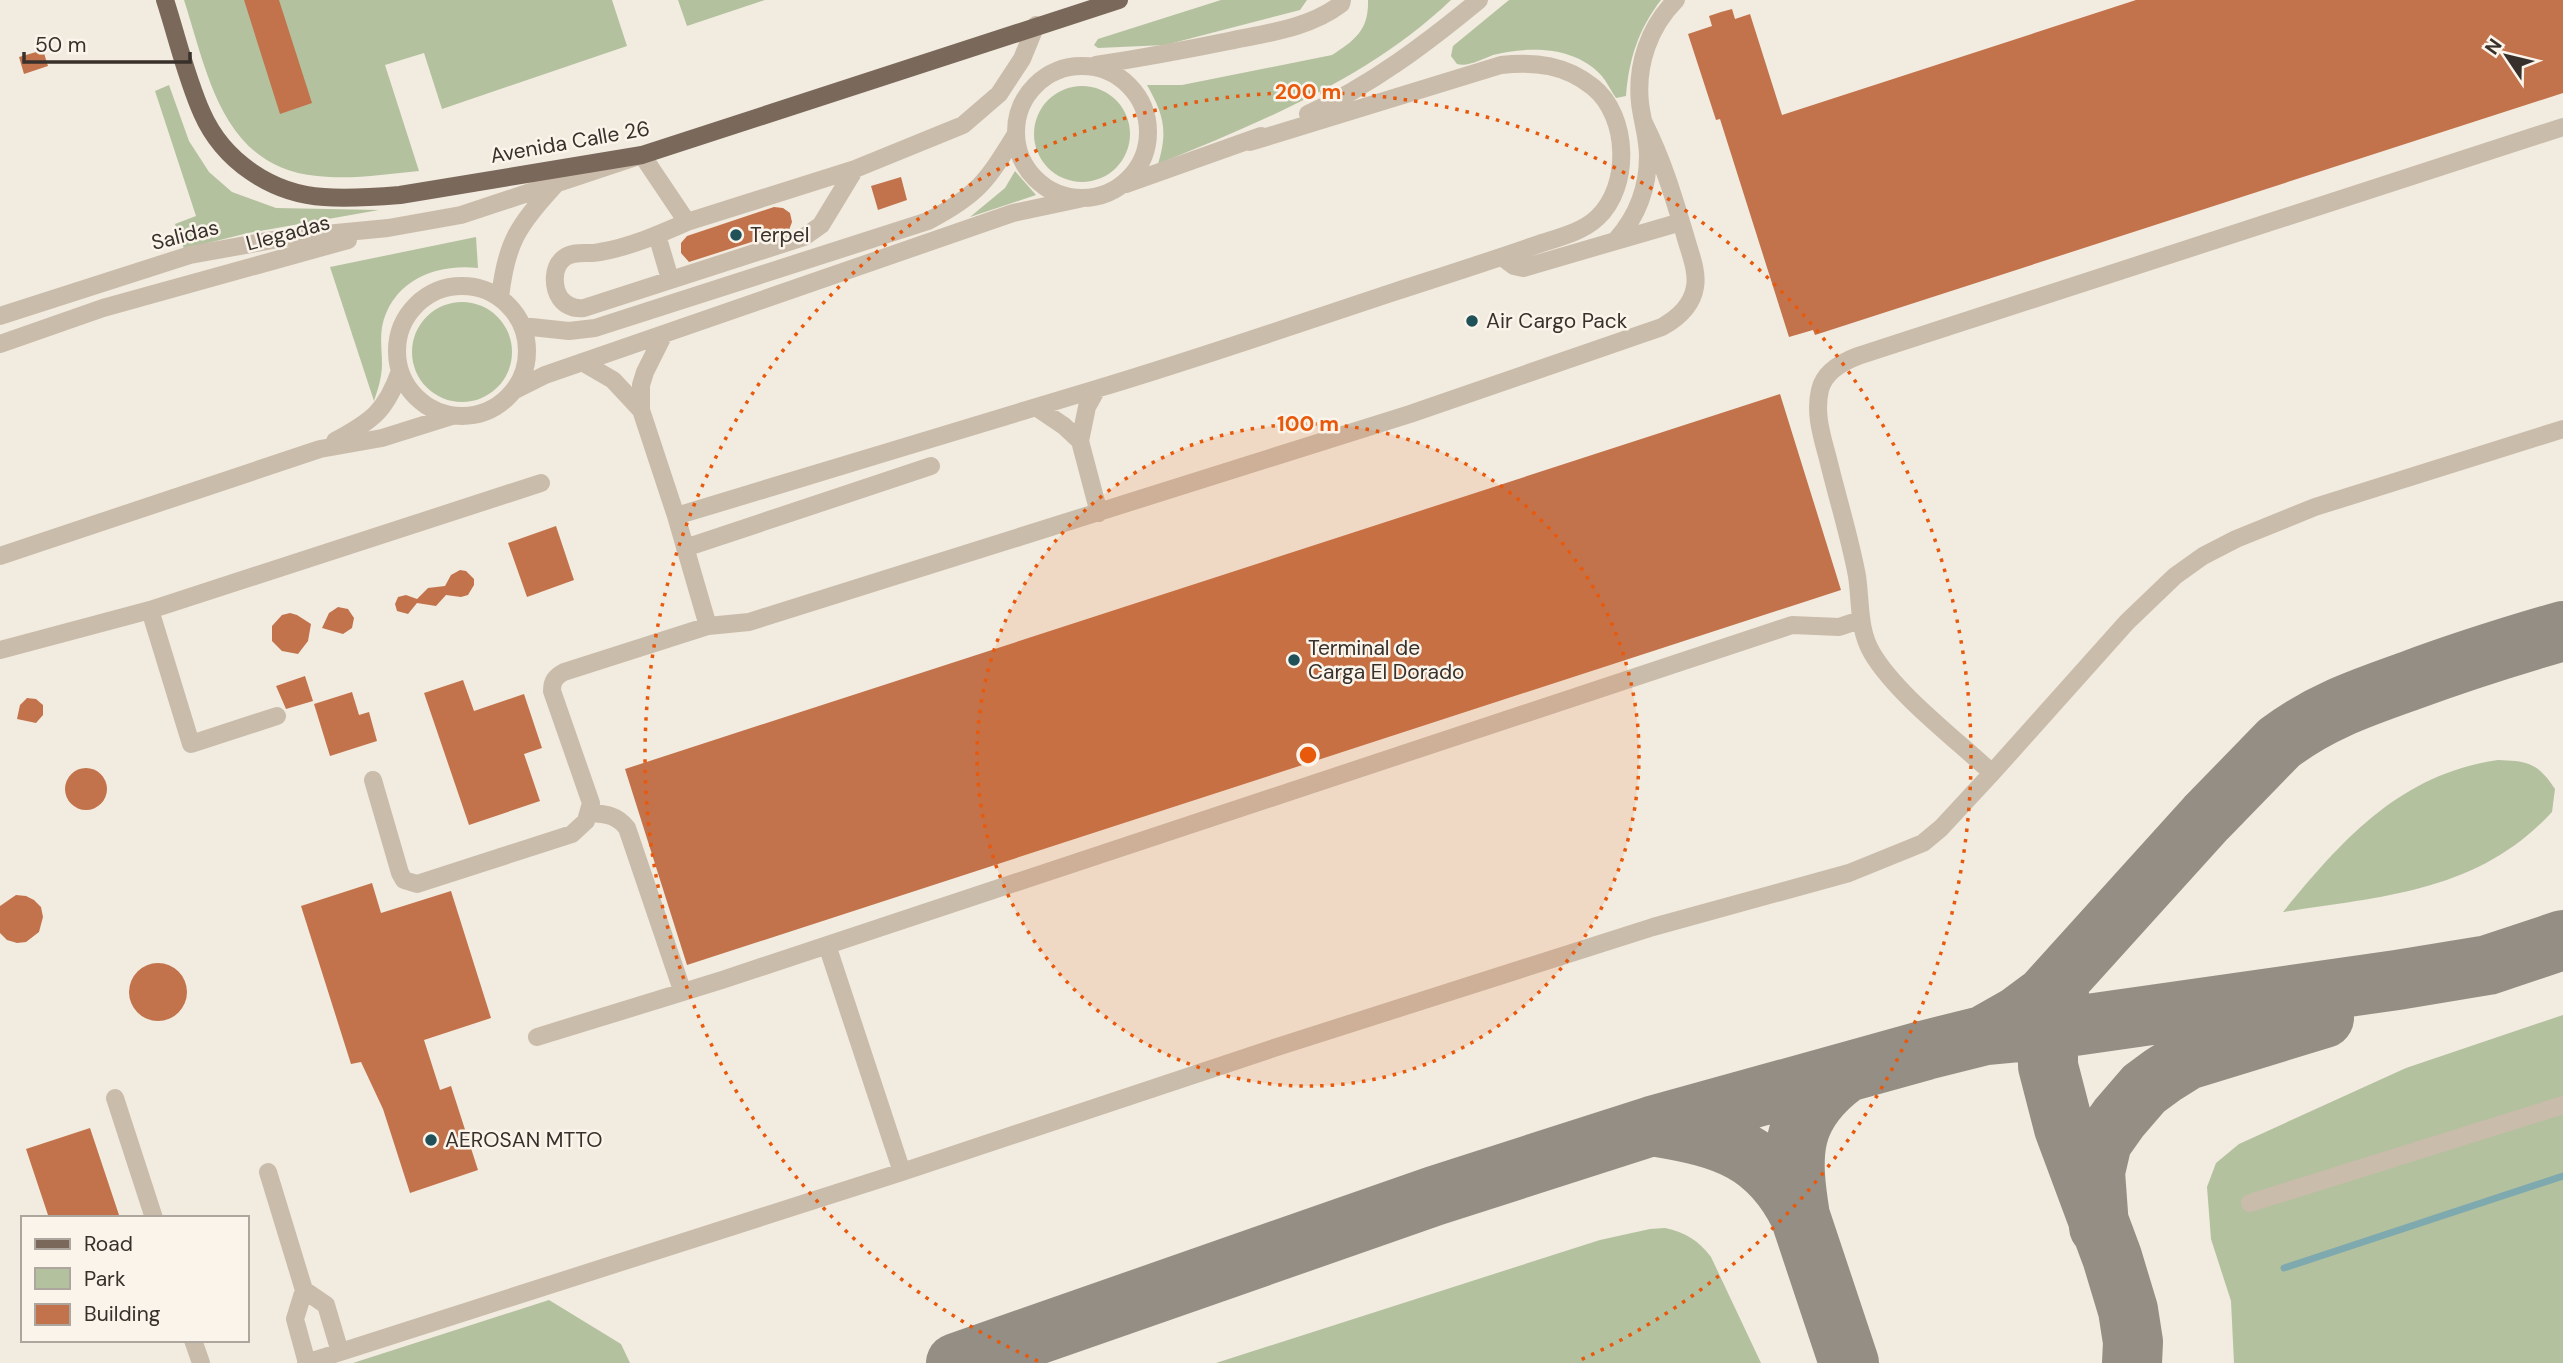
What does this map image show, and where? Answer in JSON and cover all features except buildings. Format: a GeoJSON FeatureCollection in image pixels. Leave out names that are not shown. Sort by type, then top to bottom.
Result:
{"type":"FeatureCollection","features":[{"type":"Feature","properties":{"kind":"main road","name":"Avenida Calle 26"},"geometry":{"type":"LineString","coordinates":[[165,0],[202,113],[213,134],[236,162],[271,183],[292,191],[322,197],[400,195],[642,155],[1119,0]]}},
{"type":"Feature","properties":{"kind":"street"},"geometry":{"type":"LineString","coordinates":[[1079,199],[1060,195],[1042,186],[1028,172],[1019,154],[1016,134],[1019,112],[1030,92],[1047,76],[1068,67],[1162,55],[1293,26],[1318,19],[1341,4],[1342,0]]}},
{"type":"Feature","properties":{"kind":"street"},"geometry":{"type":"LineString","coordinates":[[1250,142],[1336,102],[1396,62],[1479,0]]}},
{"type":"Feature","properties":{"kind":"street"},"geometry":{"type":"LineString","coordinates":[[1617,239],[1633,216],[1645,189],[1648,155],[1639,88],[1645,52],[1651,34],[1676,0]]}},
{"type":"Feature","properties":{"kind":"street"},"geometry":{"type":"LineString","coordinates":[[855,169],[821,225],[804,237],[583,308],[568,305],[557,293],[555,275],[560,261],[572,253],[601,252],[657,235],[687,222],[855,169],[963,125],[999,94],[1021,59],[1036,25]]}},
{"type":"Feature","properties":{"kind":"street"},"geometry":{"type":"LineString","coordinates":[[514,390],[545,375],[1013,213],[1102,196],[1122,186],[1250,142],[1501,65],[1540,64],[1562,69],[1581,78],[1602,96],[1613,118],[1621,151],[1620,180],[1610,203],[1585,228],[1097,389],[676,516]]}},
{"type":"Feature","properties":{"kind":"street"},"geometry":{"type":"LineString","coordinates":[[1091,66],[1112,73],[1130,86],[1143,104],[1149,126],[1147,149],[1138,169],[1122,186]]}},
{"type":"Feature","properties":{"kind":"street"},"geometry":{"type":"LineString","coordinates":[[373,780],[400,873],[404,880],[416,884],[572,834],[590,813],[589,793],[552,691],[556,677],[564,672],[708,626],[749,622],[1099,513],[1410,414],[1662,327],[1685,310],[1695,287],[1696,273],[1663,161],[1644,123]]}},
{"type":"Feature","properties":{"kind":"street"},"geometry":{"type":"LineString","coordinates":[[1992,773],[1882,669],[1870,650],[1860,621],[1857,577],[1818,419],[1821,385],[1832,371],[1845,360],[2563,127]]}},
{"type":"Feature","properties":{"kind":"street"},"geometry":{"type":"LineString","coordinates":[[522,326],[569,331],[595,328],[928,221],[972,195],[987,180],[1016,134]]}},
{"type":"Feature","properties":{"kind":"street"},"geometry":{"type":"LineString","coordinates":[[388,228],[461,215],[642,155],[687,222]]}},
{"type":"Feature","properties":{"kind":"street","name":"Avenida Calle 26"},"geometry":{"type":"LineString","coordinates":[[500,298],[503,267],[512,241],[530,212],[557,183]]}},
{"type":"Feature","properties":{"kind":"street"},"geometry":{"type":"LineString","coordinates":[[1502,257],[1514,266],[1523,268],[1681,222]]}},
{"type":"Feature","properties":{"kind":"street","name":"Salidas"},"geometry":{"type":"LineString","coordinates":[[0,316],[190,255],[284,238],[388,228]]}},
{"type":"Feature","properties":{"kind":"street","name":"Llegadas"},"geometry":{"type":"LineString","coordinates":[[0,344],[103,308],[388,228]]}},
{"type":"Feature","properties":{"kind":"street"},"geometry":{"type":"LineString","coordinates":[[657,235],[670,279]]}},
{"type":"Feature","properties":{"kind":"street"},"geometry":{"type":"LineString","coordinates":[[462,286],[482,289],[500,298],[513,310],[522,326],[527,348],[525,370],[514,390],[502,403],[487,412],[452,416],[435,411],[420,401],[408,387],[400,371],[397,351],[401,331],[410,313],[424,299],[442,290],[462,286]]}},
{"type":"Feature","properties":{"kind":"street"},"geometry":{"type":"LineString","coordinates":[[664,334],[641,385],[641,414],[676,516],[708,626]]}},
{"type":"Feature","properties":{"kind":"street"},"geometry":{"type":"LineString","coordinates":[[582,362],[613,380],[641,414]]}},
{"type":"Feature","properties":{"kind":"street"},"geometry":{"type":"LineString","coordinates":[[320,449],[371,421],[391,396],[400,371]]}},
{"type":"Feature","properties":{"kind":"street"},"geometry":{"type":"LineString","coordinates":[[1097,389],[1083,421],[1080,442],[1099,513]]}},
{"type":"Feature","properties":{"kind":"street"},"geometry":{"type":"LineString","coordinates":[[1036,407],[1064,426],[1080,442]]}},
{"type":"Feature","properties":{"kind":"street"},"geometry":{"type":"LineString","coordinates":[[0,556],[320,449],[382,438],[452,416]]}},
{"type":"Feature","properties":{"kind":"street"},"geometry":{"type":"LineString","coordinates":[[268,1172],[304,1290],[295,1319],[306,1363],[1653,927],[1849,873],[1923,843],[1933,836],[2127,622],[2175,576],[2203,556],[2236,538],[2315,507],[2563,429]]}},
{"type":"Feature","properties":{"kind":"street"},"geometry":{"type":"LineString","coordinates":[[685,548],[931,466]]}},
{"type":"Feature","properties":{"kind":"street"},"geometry":{"type":"LineString","coordinates":[[0,650],[150,610],[541,483]]}},
{"type":"Feature","properties":{"kind":"street"},"geometry":{"type":"LineString","coordinates":[[150,610],[191,744],[276,716]]}},
{"type":"Feature","properties":{"kind":"street"},"geometry":{"type":"LineString","coordinates":[[537,1037],[682,990],[722,980],[1792,625],[1839,627],[1860,621]]}},
{"type":"Feature","properties":{"kind":"street"},"geometry":{"type":"LineString","coordinates":[[590,813],[611,815],[622,821],[627,828],[682,990]]}},
{"type":"Feature","properties":{"kind":"street"},"geometry":{"type":"LineString","coordinates":[[827,945],[902,1172]]}},
{"type":"Feature","properties":{"kind":"street"},"geometry":{"type":"LineString","coordinates":[[115,1098],[153,1216]]}},
{"type":"Feature","properties":{"kind":"street"},"geometry":{"type":"LineString","coordinates":[[2250,1203],[2563,1105]]}},
{"type":"Feature","properties":{"kind":"street"},"geometry":{"type":"LineString","coordinates":[[304,1290],[327,1306],[340,1352]]}},
{"type":"Feature","properties":{"kind":"street"},"geometry":{"type":"LineString","coordinates":[[194,1342],[201,1363]]}},
{"type":"Feature","properties":{"kind":"green space"},"geometry":{"type":"Polygon","coordinates":[[[184,0],[612,0],[627,46],[442,109],[424,53],[385,65],[419,171],[356,177],[317,176],[285,169],[260,155],[239,136],[212,86],[184,0]]]}},
{"type":"Feature","properties":{"kind":"green space"},"geometry":{"type":"Polygon","coordinates":[[[678,0],[765,0],[687,26],[678,0]]]}},
{"type":"Feature","properties":{"kind":"green space"},"geometry":{"type":"Polygon","coordinates":[[[1221,0],[1307,0],[1300,10],[1165,45],[1098,48],[1094,45],[1098,39],[1221,0]]]}},
{"type":"Feature","properties":{"kind":"green space"},"geometry":{"type":"Polygon","coordinates":[[[1368,0],[1451,0],[1385,53],[1312,96],[1236,132],[1158,164],[1163,142],[1163,123],[1147,85],[1182,85],[1332,55],[1363,27],[1368,0]]]}},
{"type":"Feature","properties":{"kind":"green space"},"geometry":{"type":"Polygon","coordinates":[[[1509,0],[1661,0],[1646,22],[1636,45],[1626,96],[1616,98],[1603,78],[1590,65],[1578,58],[1550,51],[1521,50],[1493,55],[1471,64],[1457,64],[1451,56],[1453,46],[1509,0]]]}},
{"type":"Feature","properties":{"kind":"green space"},"geometry":{"type":"Polygon","coordinates":[[[169,85],[189,141],[209,172],[232,192],[276,208],[379,210],[248,233],[184,249],[175,224],[196,216],[155,91],[169,85]]]}},
{"type":"Feature","properties":{"kind":"green space"},"geometry":{"type":"Polygon","coordinates":[[[1082,86],[1100,90],[1116,100],[1126,116],[1130,134],[1126,152],[1116,168],[1100,178],[1082,182],[1064,178],[1048,168],[1038,152],[1034,134],[1038,116],[1048,100],[1064,90],[1082,86]]]}},
{"type":"Feature","properties":{"kind":"green space"},"geometry":{"type":"Polygon","coordinates":[[[1015,171],[1036,195],[970,217],[1005,188],[1015,171]]]}},
{"type":"Feature","properties":{"kind":"green space"},"geometry":{"type":"Polygon","coordinates":[[[476,237],[478,268],[462,267],[432,272],[405,287],[395,298],[382,327],[381,374],[374,401],[330,267],[476,237]]]}},
{"type":"Feature","properties":{"kind":"green space"},"geometry":{"type":"Polygon","coordinates":[[[462,302],[481,306],[497,317],[508,333],[512,352],[508,371],[497,387],[481,398],[462,402],[443,398],[427,387],[416,371],[412,352],[416,333],[427,317],[443,306],[462,302]]]}},
{"type":"Feature","properties":{"kind":"green space"},"geometry":{"type":"Polygon","coordinates":[[[2498,760],[2531,765],[2543,774],[2555,789],[2552,812],[2523,839],[2493,859],[2461,875],[2428,886],[2357,901],[2283,912],[2351,836],[2402,795],[2463,768],[2498,760]]]}},
{"type":"Feature","properties":{"kind":"green space"},"geometry":{"type":"Polygon","coordinates":[[[2563,1015],[2563,1363],[2234,1363],[2231,1301],[2211,1239],[2207,1187],[2216,1163],[2239,1144],[2406,1068],[2563,1015]]]}},
{"type":"Feature","properties":{"kind":"green space"},"geometry":{"type":"Polygon","coordinates":[[[1665,1228],[1691,1238],[1711,1257],[1761,1363],[1216,1363],[1600,1240],[1665,1228]]]}},
{"type":"Feature","properties":{"kind":"green space"},"geometry":{"type":"Polygon","coordinates":[[[549,1300],[621,1344],[630,1363],[353,1363],[549,1300]]]}},
{"type":"Feature","properties":{"kind":"waterway"},"geometry":{"type":"LineString","coordinates":[[2284,1268],[2563,1176]]}},
{"type":"Feature","properties":{"kind":"taxiway"},"geometry":{"type":"LineString","coordinates":[[1988,1033],[2045,996],[2206,818],[2279,743],[2294,732],[2325,714],[2374,694],[2466,661],[2563,631]]}},
{"type":"Feature","properties":{"kind":"taxiway"},"geometry":{"type":"LineString","coordinates":[[956,1363],[1434,1196],[1652,1126],[1926,1050],[1986,1035],[2053,1029],[2488,965],[2563,940]]}},
{"type":"Feature","properties":{"kind":"taxiway"},"geometry":{"type":"LineString","coordinates":[[2059,990],[2048,1047],[2048,1066],[2064,1128],[2112,1257],[2128,1310],[2133,1342],[2132,1363]]}},
{"type":"Feature","properties":{"kind":"taxiway"},"geometry":{"type":"LineString","coordinates":[[2099,1227],[2095,1172],[2102,1142],[2144,1089],[2187,1060],[2324,1018]]}},
{"type":"Feature","properties":{"kind":"taxiway"},"geometry":{"type":"LineString","coordinates":[[1800,1216],[1795,1173],[1798,1137],[1803,1121],[1813,1105],[1826,1089],[1844,1074]]}},
{"type":"Feature","properties":{"kind":"taxiway"},"geometry":{"type":"LineString","coordinates":[[1657,1127],[1723,1143],[1758,1162],[1773,1176],[1800,1216],[1849,1363]]}},
{"type":"Feature","properties":{"kind":"place","name":"Terpel"},"geometry":{"type":"Point","coordinates":[736,235]}},
{"type":"Feature","properties":{"kind":"place","name":"Air Cargo Pack"},"geometry":{"type":"Point","coordinates":[1472,321]}},
{"type":"Feature","properties":{"kind":"place","name":"Terminal de Carga El Dorado"},"geometry":{"type":"Point","coordinates":[1294,660]}},
{"type":"Feature","properties":{"kind":"place","name":"AEROSAN MTTO"},"geometry":{"type":"Point","coordinates":[431,1140]}}]}
